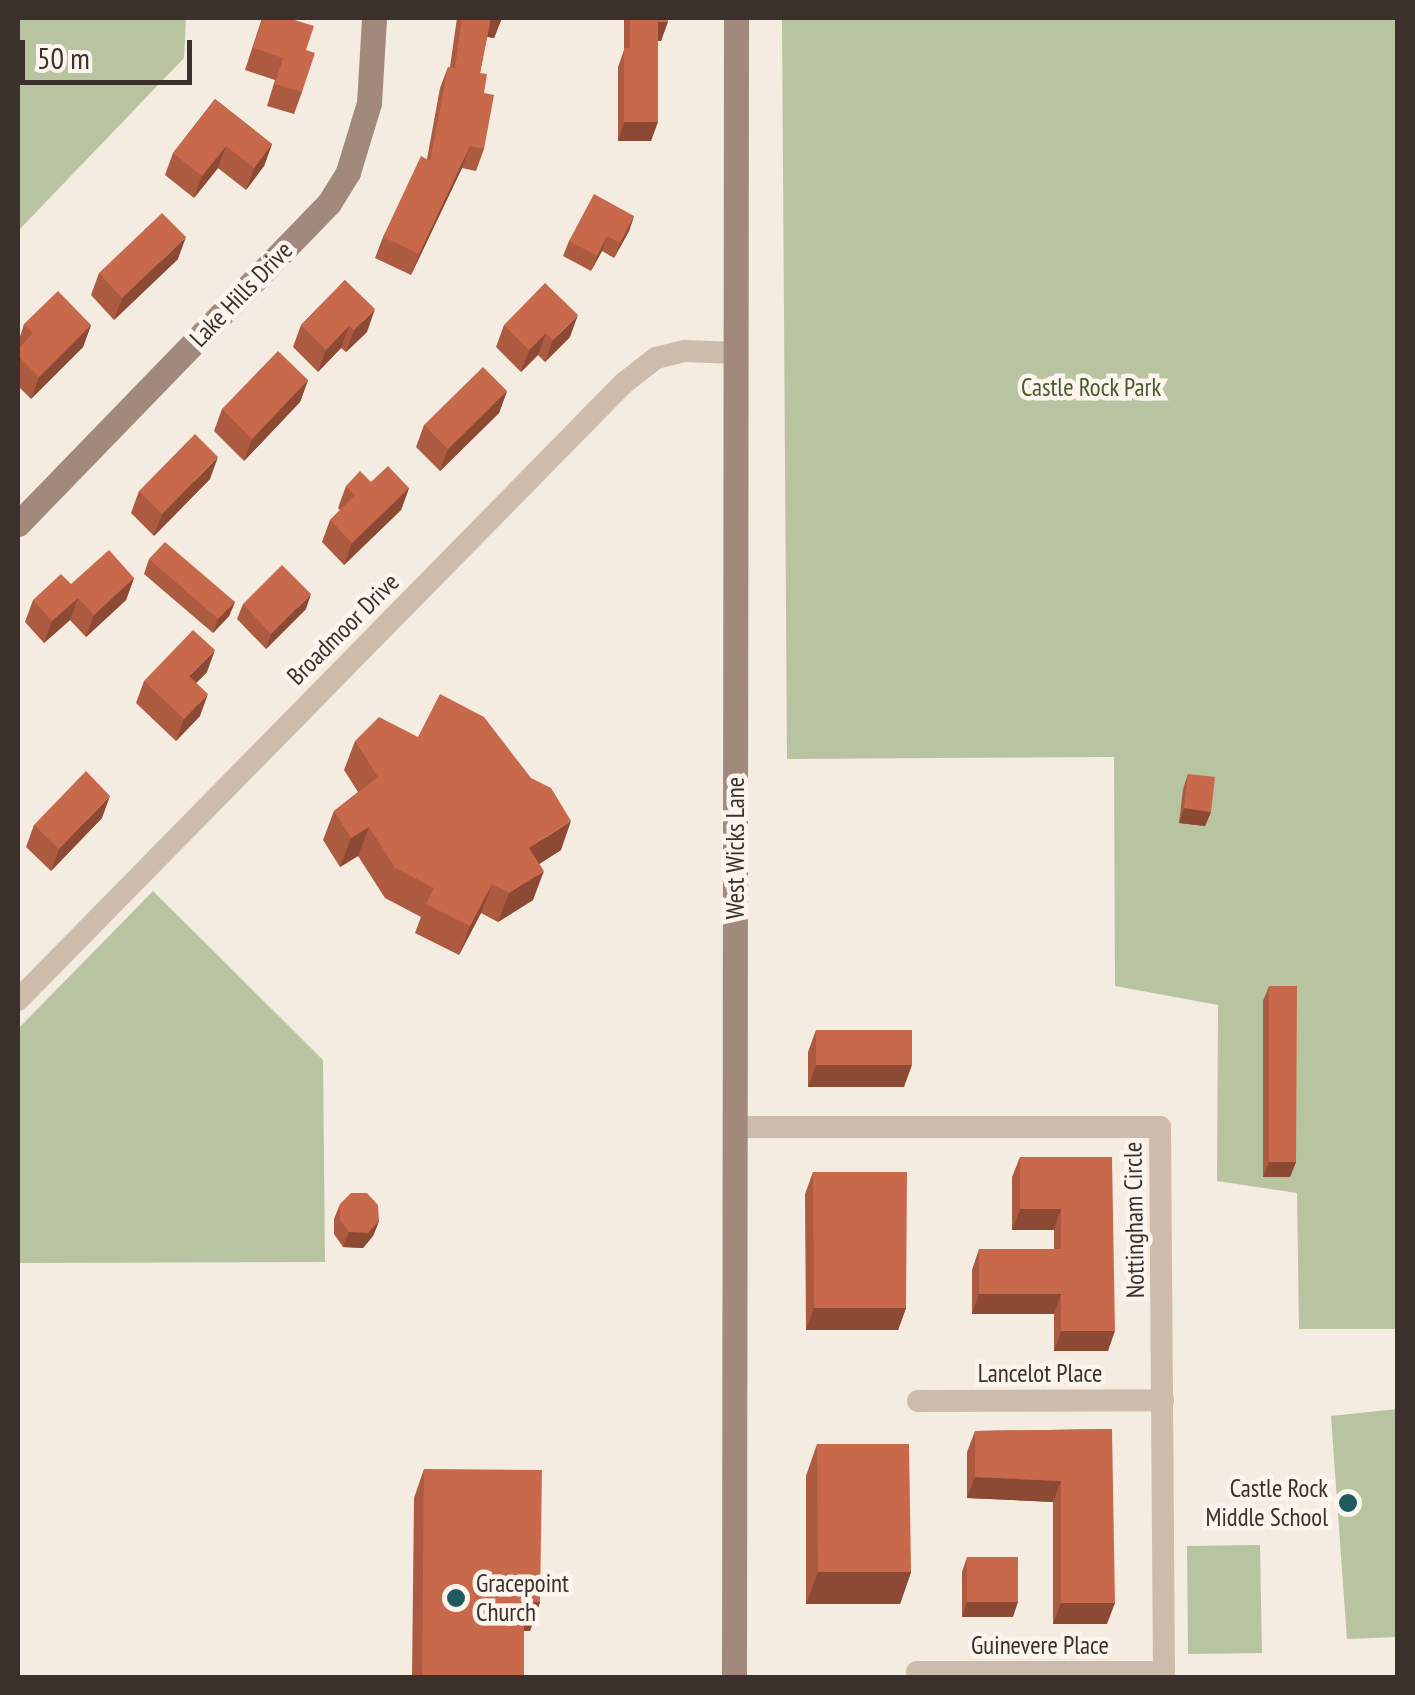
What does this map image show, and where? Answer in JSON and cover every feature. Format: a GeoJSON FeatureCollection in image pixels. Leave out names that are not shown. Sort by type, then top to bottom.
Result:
{"type":"FeatureCollection","features":[{"type":"Feature","properties":{"kind":"main road","name":"Lake Hills Drive"},"geometry":{"type":"LineString","coordinates":[[18,524],[329,202],[348,172],[369,103],[374,18]]}},
{"type":"Feature","properties":{"kind":"main road","name":"West Wicks Lane"},"geometry":{"type":"LineString","coordinates":[[734,1678],[736,18]]}},
{"type":"Feature","properties":{"kind":"street","name":"Broadmoor Drive"},"geometry":{"type":"LineString","coordinates":[[18,1000],[624,383],[670,354],[735,352]]}},
{"type":"Feature","properties":{"kind":"street","name":"Nottingham Circle"},"geometry":{"type":"LineString","coordinates":[[736,1127],[1160,1126],[1164,1675]]}},
{"type":"Feature","properties":{"kind":"street","name":"Lancelot Place"},"geometry":{"type":"LineString","coordinates":[[918,1401],[1163,1400]]}},
{"type":"Feature","properties":{"kind":"street","name":"Guinevere Place"},"geometry":{"type":"LineString","coordinates":[[917,1672],[1164,1675]]}},
{"type":"Feature","properties":{"kind":"green space"},"geometry":{"type":"Polygon","coordinates":[[[18,18],[186,18],[184,58],[18,231],[18,18]]]}},
{"type":"Feature","properties":{"kind":"green space","name":"Castle Rock Park"},"geometry":{"type":"Polygon","coordinates":[[[782,18],[1397,18],[1397,1329],[1299,1329],[1297,1193],[1217,1181],[1218,1005],[1115,986],[1114,757],[787,759],[782,18]]]}},
{"type":"Feature","properties":{"kind":"green space"},"geometry":{"type":"Polygon","coordinates":[[[153,891],[323,1060],[325,1262],[18,1263],[18,1029],[153,891]]]}},
{"type":"Feature","properties":{"kind":"green space"},"geometry":{"type":"Polygon","coordinates":[[[1397,1409],[1397,1637],[1347,1639],[1331,1416],[1397,1409]]]}},
{"type":"Feature","properties":{"kind":"green space"},"geometry":{"type":"Polygon","coordinates":[[[1260,1545],[1262,1653],[1188,1654],[1187,1546],[1260,1545]]]}},
{"type":"Feature","properties":{"kind":"building"},"geometry":{"type":"Polygon","coordinates":[[[263,18],[288,18],[314,26],[306,50],[315,53],[302,92],[275,84],[283,58],[253,48],[263,18]]]}},
{"type":"Feature","properties":{"kind":"building"},"geometry":{"type":"Polygon","coordinates":[[[462,18],[491,18],[480,73],[487,74],[484,93],[494,95],[484,149],[470,146],[419,254],[383,237],[421,156],[430,161],[448,67],[455,68],[462,18]]]}},
{"type":"Feature","properties":{"kind":"building"},"geometry":{"type":"Polygon","coordinates":[[[630,18],[668,18],[668,22],[658,22],[658,122],[624,122],[624,48],[630,48],[630,18]]]}},
{"type":"Feature","properties":{"kind":"building"},"geometry":{"type":"Polygon","coordinates":[[[215,99],[272,144],[254,168],[226,146],[202,176],[173,153],[215,99]]]}},
{"type":"Feature","properties":{"kind":"building"},"geometry":{"type":"Polygon","coordinates":[[[594,194],[634,216],[620,243],[607,236],[597,256],[569,241],[594,194]]]}},
{"type":"Feature","properties":{"kind":"building"},"geometry":{"type":"Polygon","coordinates":[[[162,213],[186,237],[122,298],[99,273],[162,213]]]}},
{"type":"Feature","properties":{"kind":"building"},"geometry":{"type":"Polygon","coordinates":[[[345,280],[375,309],[354,330],[349,326],[326,350],[301,325],[345,280]]]}},
{"type":"Feature","properties":{"kind":"building"},"geometry":{"type":"Polygon","coordinates":[[[545,283],[578,315],[553,340],[546,333],[529,350],[504,325],[545,283]]]}},
{"type":"Feature","properties":{"kind":"building"},"geometry":{"type":"Polygon","coordinates":[[[58,291],[91,325],[39,377],[18,356],[18,349],[33,333],[24,324],[58,291]]]}},
{"type":"Feature","properties":{"kind":"building"},"geometry":{"type":"Polygon","coordinates":[[[278,351],[308,380],[252,439],[222,409],[278,351]]]}},
{"type":"Feature","properties":{"kind":"building"},"geometry":{"type":"Polygon","coordinates":[[[483,367],[507,391],[448,449],[424,425],[483,367]]]}},
{"type":"Feature","properties":{"kind":"building"},"geometry":{"type":"Polygon","coordinates":[[[195,434],[218,457],[162,514],[139,491],[195,434]]]}},
{"type":"Feature","properties":{"kind":"building"},"geometry":{"type":"Polygon","coordinates":[[[388,466],[409,488],[352,543],[330,520],[355,495],[346,486],[360,471],[371,482],[388,466]]]}},
{"type":"Feature","properties":{"kind":"building"},"geometry":{"type":"Polygon","coordinates":[[[165,542],[235,602],[218,619],[149,559],[165,542]]]}},
{"type":"Feature","properties":{"kind":"building"},"geometry":{"type":"Polygon","coordinates":[[[109,550],[134,578],[94,615],[78,598],[52,621],[33,600],[61,574],[71,584],[109,550]]]}},
{"type":"Feature","properties":{"kind":"building"},"geometry":{"type":"Polygon","coordinates":[[[282,565],[311,594],[271,634],[243,604],[282,565]]]}},
{"type":"Feature","properties":{"kind":"building"},"geometry":{"type":"Polygon","coordinates":[[[193,630],[215,650],[189,676],[208,694],[184,719],[144,681],[193,630]]]}},
{"type":"Feature","properties":{"kind":"building"},"geometry":{"type":"Polygon","coordinates":[[[440,694],[484,717],[531,778],[551,788],[571,821],[529,848],[544,871],[509,893],[492,884],[470,926],[426,904],[434,888],[395,868],[369,827],[351,838],[334,811],[378,777],[355,741],[379,717],[418,737],[440,694]]]}},
{"type":"Feature","properties":{"kind":"building"},"geometry":{"type":"Polygon","coordinates":[[[86,771],[110,796],[59,849],[34,825],[86,771]]]}},
{"type":"Feature","properties":{"kind":"building"},"geometry":{"type":"Polygon","coordinates":[[[1188,774],[1215,777],[1211,812],[1184,808],[1188,774]]]}},
{"type":"Feature","properties":{"kind":"building"},"geometry":{"type":"Polygon","coordinates":[[[1269,986],[1297,986],[1296,1162],[1269,1162],[1269,986]]]}},
{"type":"Feature","properties":{"kind":"building"},"geometry":{"type":"Polygon","coordinates":[[[816,1030],[912,1030],[912,1065],[816,1065],[816,1030]]]}},
{"type":"Feature","properties":{"kind":"building"},"geometry":{"type":"Polygon","coordinates":[[[1020,1157],[1112,1157],[1115,1331],[1061,1331],[1061,1294],[979,1294],[979,1249],[1061,1249],[1061,1209],[1020,1209],[1020,1157]]]}},
{"type":"Feature","properties":{"kind":"building"},"geometry":{"type":"Polygon","coordinates":[[[813,1172],[907,1172],[906,1308],[814,1308],[813,1172]]]}},
{"type":"Feature","properties":{"kind":"building"},"geometry":{"type":"Polygon","coordinates":[[[351,1193],[367,1193],[378,1205],[379,1221],[368,1233],[349,1232],[340,1220],[340,1204],[351,1193]]]}},
{"type":"Feature","properties":{"kind":"building"},"geometry":{"type":"Polygon","coordinates":[[[1112,1429],[1115,1603],[1061,1603],[1061,1481],[975,1477],[975,1431],[1112,1429]]]}},
{"type":"Feature","properties":{"kind":"building"},"geometry":{"type":"Polygon","coordinates":[[[817,1444],[909,1444],[911,1572],[818,1572],[817,1444]]]}},
{"type":"Feature","properties":{"kind":"building"},"geometry":{"type":"Polygon","coordinates":[[[424,1469],[542,1470],[540,1602],[524,1602],[524,1678],[422,1678],[424,1469]]]}},
{"type":"Feature","properties":{"kind":"building"},"geometry":{"type":"Polygon","coordinates":[[[967,1557],[1018,1557],[1018,1602],[967,1602],[967,1557]]]}},
{"type":"Feature","properties":{"kind":"place","name":"Castle Rock Middle School"},"geometry":{"type":"Point","coordinates":[1348,1503]}},
{"type":"Feature","properties":{"kind":"place","name":"Gracepoint Church"},"geometry":{"type":"Point","coordinates":[456,1598]}}]}
